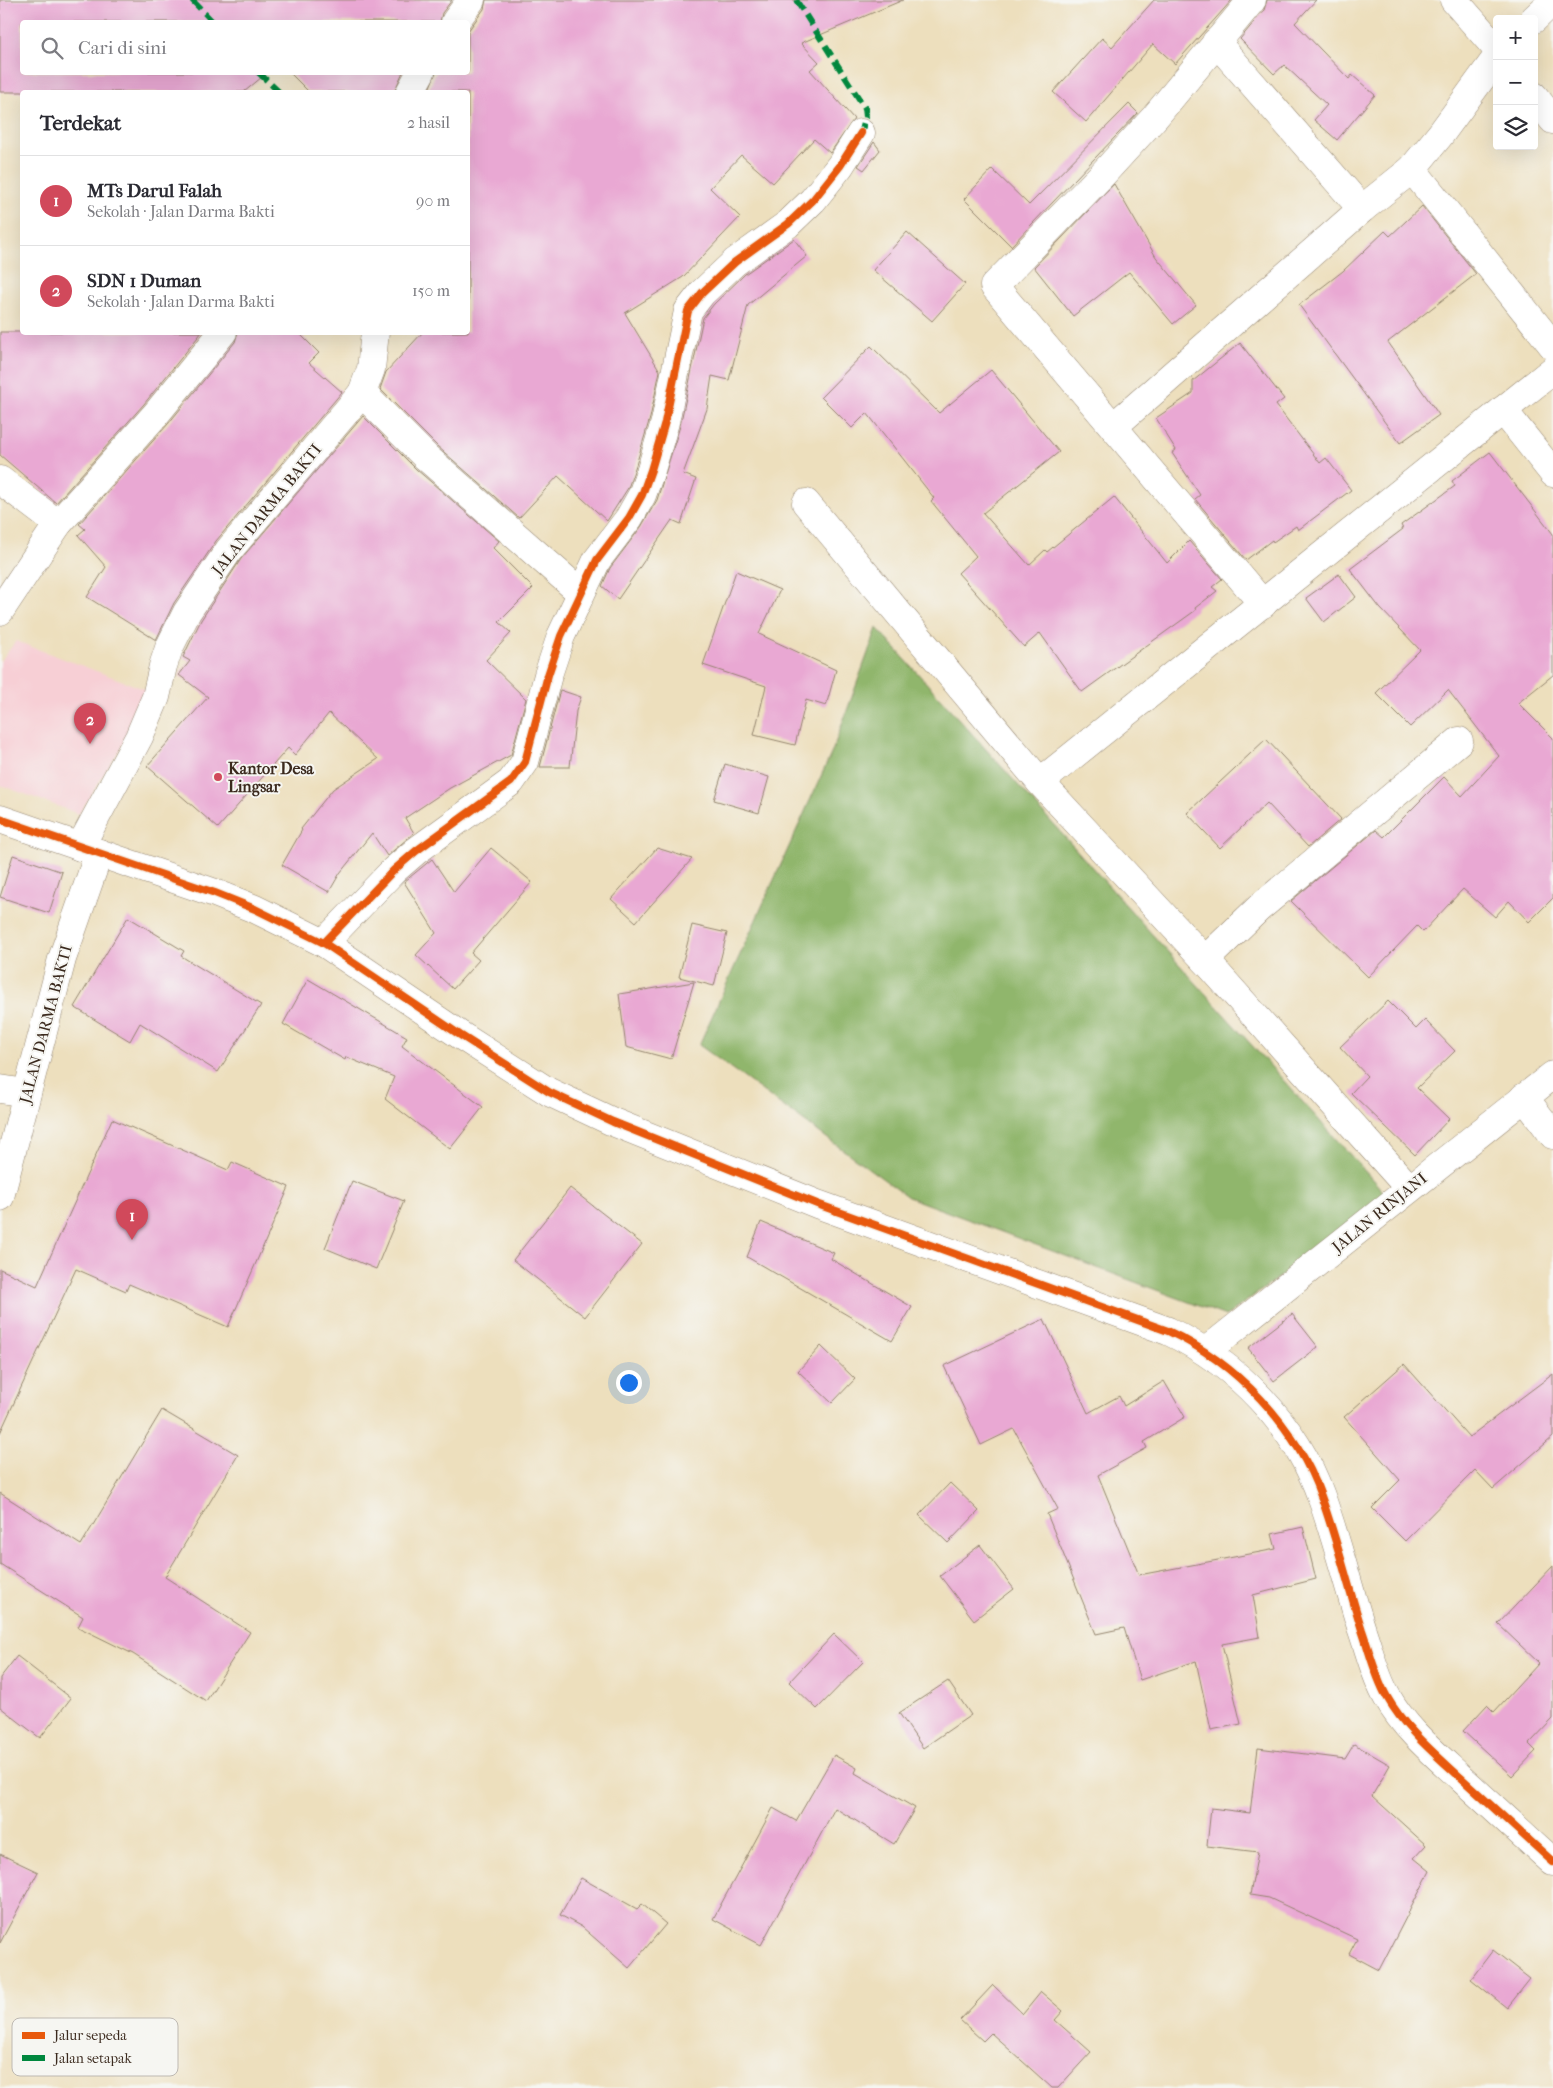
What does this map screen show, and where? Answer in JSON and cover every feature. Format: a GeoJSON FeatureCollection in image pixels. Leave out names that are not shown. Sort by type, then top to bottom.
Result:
{"type":"FeatureCollection","features":[{"type":"Feature","properties":{"kind":"street"},"geometry":{"type":"LineString","coordinates":[[456,20],[471,0]]}},
{"type":"Feature","properties":{"kind":"street"},"geometry":{"type":"LineString","coordinates":[[1252,0],[1155,116],[1108,168],[994,286],[1264,604]]}},
{"type":"Feature","properties":{"kind":"street"},"geometry":{"type":"LineString","coordinates":[[1454,0],[1493,44]]}},
{"type":"Feature","properties":{"kind":"street"},"geometry":{"type":"LineString","coordinates":[[1538,16],[1553,1]]}},
{"type":"Feature","properties":{"kind":"street"},"geometry":{"type":"LineString","coordinates":[[1216,42],[1362,209]]}},
{"type":"Feature","properties":{"kind":"street"},"geometry":{"type":"LineString","coordinates":[[1114,426],[1362,209],[1412,169],[1440,135],[1495,60]]}},
{"type":"Feature","properties":{"kind":"street"},"geometry":{"type":"LineString","coordinates":[[411,90],[420,75]]}},
{"type":"Feature","properties":{"kind":"street"},"geometry":{"type":"LineString","coordinates":[[1538,101],[1553,120]]}},
{"type":"Feature","properties":{"kind":"street"},"geometry":{"type":"LineString","coordinates":[[324,942],[401,864],[511,782],[526,762],[548,675],[580,592],[597,560],[629,518],[642,495],[651,470],[665,422],[688,311],[702,293],[735,262],[788,224],[813,200],[840,166],[861,133]]}},
{"type":"Feature","properties":{"kind":"street"},"geometry":{"type":"LineString","coordinates":[[1412,169],[1553,346]]}},
{"type":"Feature","properties":{"kind":"street"},"geometry":{"type":"LineString","coordinates":[[0,611],[58,524],[156,414],[221,335]]}},
{"type":"Feature","properties":{"kind":"street","name":"JALAN DARMA BAKTI"},"geometry":{"type":"LineString","coordinates":[[0,1197],[13,1091],[62,959],[90,850],[156,697],[169,648],[188,612],[229,550],[362,393],[371,369],[375,335]]}},
{"type":"Feature","properties":{"kind":"street"},"geometry":{"type":"LineString","coordinates":[[1040,782],[1553,370]]}},
{"type":"Feature","properties":{"kind":"street"},"geometry":{"type":"LineString","coordinates":[[362,393],[426,457],[580,592]]}},
{"type":"Feature","properties":{"kind":"street"},"geometry":{"type":"LineString","coordinates":[[1503,410],[1553,473]]}},
{"type":"Feature","properties":{"kind":"street"},"geometry":{"type":"LineString","coordinates":[[0,480],[58,524]]}},
{"type":"Feature","properties":{"kind":"street"},"geometry":{"type":"LineString","coordinates":[[806,503],[1040,782],[1205,960],[1409,1188]]}},
{"type":"Feature","properties":{"kind":"street"},"geometry":{"type":"LineString","coordinates":[[1205,960],[1259,908],[1459,741]]}},
{"type":"Feature","properties":{"kind":"street"},"geometry":{"type":"LineString","coordinates":[[0,819],[247,906],[324,942],[460,1035],[549,1092],[644,1134],[817,1204],[1168,1331],[1206,1351],[1248,1386],[1269,1409],[1290,1434],[1307,1465],[1321,1495],[1372,1665],[1397,1713],[1420,1740],[1553,1862]]}},
{"type":"Feature","properties":{"kind":"street","name":"JALAN RINJANI"},"geometry":{"type":"LineString","coordinates":[[1206,1351],[1553,1075]]}},
{"type":"Feature","properties":{"kind":"street"},"geometry":{"type":"LineString","coordinates":[[1524,1098],[1553,1135]]}},
{"type":"Feature","properties":{"kind":"shaded area"},"geometry":{"type":"Polygon","coordinates":[[[16,641],[155,693],[79,814],[0,785],[0,662],[16,641]]]}},
{"type":"Feature","properties":{"kind":"green space"},"geometry":{"type":"Polygon","coordinates":[[[877,628],[1389,1198],[1226,1316],[908,1197],[699,1045],[832,752],[877,628]]]}},
{"type":"Feature","properties":{"kind":"building"},"geometry":{"type":"Polygon","coordinates":[[[0,0],[452,0],[442,13],[440,20],[20,20],[20,75],[264,75],[246,90],[20,90],[20,92],[0,92],[0,0]]]}},
{"type":"Feature","properties":{"kind":"building"},"geometry":{"type":"Polygon","coordinates":[[[486,0],[903,0],[801,43],[819,62],[810,70],[854,119],[830,153],[814,139],[773,183],[741,155],[710,188],[740,217],[683,277],[625,313],[660,371],[650,418],[628,488],[607,521],[558,476],[519,518],[437,446],[380,389],[386,372],[420,335],[470,335],[470,90],[429,90],[435,75],[470,75],[470,28],[484,9],[486,0]]]}},
{"type":"Feature","properties":{"kind":"building"},"geometry":{"type":"Polygon","coordinates":[[[1154,0],[1232,0],[1175,64],[1153,44],[1086,122],[1053,92],[1102,38],[1112,47],[1154,0]]]}},
{"type":"Feature","properties":{"kind":"building"},"geometry":{"type":"Polygon","coordinates":[[[1267,0],[1316,0],[1295,23],[1349,79],[1352,75],[1375,95],[1337,140],[1314,120],[1327,105],[1284,65],[1274,74],[1240,39],[1264,10],[1267,0]]]}},
{"type":"Feature","properties":{"kind":"building"},"geometry":{"type":"Polygon","coordinates":[[[292,75],[402,75],[395,90],[307,90],[292,75]]]}},
{"type":"Feature","properties":{"kind":"building"},"geometry":{"type":"Polygon","coordinates":[[[1129,104],[1138,113],[1011,246],[964,199],[992,169],[1029,205],[1129,104]]]}},
{"type":"Feature","properties":{"kind":"building"},"geometry":{"type":"Polygon","coordinates":[[[874,142],[880,150],[864,170],[858,166],[874,142]]]}},
{"type":"Feature","properties":{"kind":"building"},"geometry":{"type":"Polygon","coordinates":[[[1114,184],[1156,257],[1196,305],[1173,324],[1129,272],[1073,316],[1034,267],[1114,184]]]}},
{"type":"Feature","properties":{"kind":"building"},"geometry":{"type":"Polygon","coordinates":[[[1422,206],[1476,274],[1388,342],[1439,415],[1400,443],[1299,305],[1343,271],[1385,231],[1390,236],[1422,206]]]}},
{"type":"Feature","properties":{"kind":"building"},"geometry":{"type":"Polygon","coordinates":[[[907,232],[965,284],[932,321],[873,270],[907,232]]]}},
{"type":"Feature","properties":{"kind":"building"},"geometry":{"type":"Polygon","coordinates":[[[794,239],[807,256],[748,305],[729,380],[712,376],[707,409],[683,474],[696,479],[681,524],[672,520],[618,599],[602,586],[610,568],[641,527],[657,500],[680,426],[703,318],[714,304],[745,274],[794,239]]]}},
{"type":"Feature","properties":{"kind":"building"},"geometry":{"type":"Polygon","coordinates":[[[0,332],[20,332],[20,335],[200,335],[144,404],[56,503],[0,455],[0,332]]]}},
{"type":"Feature","properties":{"kind":"building"},"geometry":{"type":"Polygon","coordinates":[[[237,335],[301,335],[319,353],[309,363],[342,392],[216,541],[174,603],[156,640],[87,597],[106,567],[78,535],[85,529],[79,524],[168,424],[235,342],[237,335]]]}},
{"type":"Feature","properties":{"kind":"building"},"geometry":{"type":"Polygon","coordinates":[[[1240,343],[1284,399],[1276,405],[1320,463],[1326,458],[1351,490],[1298,530],[1296,526],[1273,542],[1272,540],[1246,560],[1195,499],[1200,495],[1172,453],[1176,450],[1156,418],[1193,393],[1193,381],[1240,343]]]}},
{"type":"Feature","properties":{"kind":"building"},"geometry":{"type":"Polygon","coordinates":[[[871,346],[939,413],[991,370],[1059,452],[983,513],[1029,565],[1045,550],[1047,552],[1114,497],[1167,563],[1189,541],[1222,579],[1212,587],[1217,591],[1195,608],[1196,610],[1082,692],[1040,633],[1024,647],[958,573],[976,556],[931,501],[934,498],[867,413],[852,428],[821,397],[871,346]]]}},
{"type":"Feature","properties":{"kind":"building"},"geometry":{"type":"Polygon","coordinates":[[[363,416],[416,469],[499,541],[493,548],[533,588],[499,622],[511,633],[486,660],[526,699],[511,755],[450,788],[405,818],[414,833],[387,856],[372,833],[340,873],[329,892],[282,865],[301,829],[333,789],[378,759],[329,713],[295,755],[288,748],[218,828],[147,766],[208,697],[179,675],[190,661],[183,657],[201,620],[241,559],[363,416]]]}},
{"type":"Feature","properties":{"kind":"building"},"geometry":{"type":"Polygon","coordinates":[[[1490,452],[1553,534],[1553,675],[1518,703],[1553,738],[1553,898],[1529,922],[1509,901],[1495,917],[1463,889],[1423,932],[1417,926],[1368,977],[1291,901],[1376,830],[1384,837],[1444,777],[1462,796],[1499,756],[1448,690],[1410,727],[1376,693],[1420,650],[1380,608],[1350,569],[1403,529],[1401,525],[1455,486],[1452,481],[1490,452]]]}},
{"type":"Feature","properties":{"kind":"building"},"geometry":{"type":"Polygon","coordinates":[[[736,571],[780,590],[759,634],[836,670],[826,706],[806,700],[795,745],[754,735],[766,686],[703,665],[736,571]]]}},
{"type":"Feature","properties":{"kind":"building"},"geometry":{"type":"Polygon","coordinates":[[[1339,574],[1356,597],[1324,622],[1306,598],[1339,574]]]}},
{"type":"Feature","properties":{"kind":"building"},"geometry":{"type":"Polygon","coordinates":[[[560,690],[581,697],[576,711],[570,767],[540,767],[560,690]]]}},
{"type":"Feature","properties":{"kind":"building"},"geometry":{"type":"Polygon","coordinates":[[[1266,739],[1341,819],[1308,847],[1267,803],[1220,848],[1187,813],[1266,739]]]}},
{"type":"Feature","properties":{"kind":"building"},"geometry":{"type":"Polygon","coordinates":[[[725,764],[769,777],[759,813],[714,800],[725,764]]]}},
{"type":"Feature","properties":{"kind":"building"},"geometry":{"type":"Polygon","coordinates":[[[491,848],[532,882],[471,953],[479,960],[453,989],[416,955],[436,933],[404,882],[432,859],[454,892],[491,848]]]}},
{"type":"Feature","properties":{"kind":"building"},"geometry":{"type":"Polygon","coordinates":[[[657,848],[692,859],[636,922],[611,899],[657,848]]]}},
{"type":"Feature","properties":{"kind":"building"},"geometry":{"type":"Polygon","coordinates":[[[13,855],[62,872],[49,913],[0,897],[13,855]]]}},
{"type":"Feature","properties":{"kind":"building"},"geometry":{"type":"Polygon","coordinates":[[[128,917],[184,951],[181,956],[261,1005],[218,1072],[140,1023],[130,1041],[74,1007],[128,917]]]}},
{"type":"Feature","properties":{"kind":"building"},"geometry":{"type":"Polygon","coordinates":[[[692,925],[727,933],[714,986],[679,977],[692,925]]]}},
{"type":"Feature","properties":{"kind":"building"},"geometry":{"type":"Polygon","coordinates":[[[308,979],[407,1037],[402,1046],[483,1107],[450,1149],[385,1099],[394,1077],[346,1057],[345,1060],[283,1024],[308,979]]]}},
{"type":"Feature","properties":{"kind":"building"},"geometry":{"type":"Polygon","coordinates":[[[694,982],[671,1059],[626,1047],[619,994],[694,982]]]}},
{"type":"Feature","properties":{"kind":"building"},"geometry":{"type":"Polygon","coordinates":[[[1388,1001],[1416,1029],[1425,1020],[1455,1051],[1417,1088],[1449,1119],[1415,1155],[1351,1093],[1367,1076],[1340,1047],[1388,1001]]]}},
{"type":"Feature","properties":{"kind":"building"},"geometry":{"type":"Polygon","coordinates":[[[112,1119],[228,1170],[232,1162],[289,1187],[228,1327],[129,1284],[126,1291],[76,1269],[0,1433],[0,1269],[37,1286],[112,1119]]]}},
{"type":"Feature","properties":{"kind":"building"},"geometry":{"type":"Polygon","coordinates":[[[352,1181],[404,1201],[376,1269],[325,1248],[352,1181]]]}},
{"type":"Feature","properties":{"kind":"building"},"geometry":{"type":"Polygon","coordinates":[[[570,1188],[642,1244],[585,1317],[513,1260],[570,1188]]]}},
{"type":"Feature","properties":{"kind":"building"},"geometry":{"type":"Polygon","coordinates":[[[761,1222],[834,1253],[831,1259],[912,1307],[892,1341],[747,1257],[761,1222]]]}},
{"type":"Feature","properties":{"kind":"building"},"geometry":{"type":"Polygon","coordinates":[[[1292,1314],[1318,1347],[1274,1381],[1248,1348],[1292,1314]]]}},
{"type":"Feature","properties":{"kind":"building"},"geometry":{"type":"Polygon","coordinates":[[[1044,1319],[1088,1413],[1119,1396],[1124,1406],[1164,1381],[1185,1417],[1144,1442],[1147,1448],[1098,1475],[1139,1575],[1276,1549],[1272,1534],[1303,1527],[1316,1579],[1253,1595],[1260,1637],[1222,1644],[1241,1724],[1211,1730],[1196,1661],[1140,1680],[1124,1628],[1096,1634],[1047,1514],[1058,1509],[1014,1429],[981,1445],[944,1366],[1044,1319]]]}},
{"type":"Feature","properties":{"kind":"building"},"geometry":{"type":"Polygon","coordinates":[[[821,1346],[855,1379],[832,1403],[798,1371],[821,1346]]]}},
{"type":"Feature","properties":{"kind":"building"},"geometry":{"type":"Polygon","coordinates":[[[1404,1364],[1469,1437],[1553,1374],[1553,1437],[1493,1489],[1475,1470],[1405,1541],[1372,1508],[1400,1480],[1344,1417],[1404,1364]]]}},
{"type":"Feature","properties":{"kind":"building"},"geometry":{"type":"Polygon","coordinates":[[[162,1410],[238,1455],[165,1577],[250,1632],[206,1701],[133,1654],[78,1627],[83,1617],[0,1564],[0,1493],[81,1545],[162,1410]]]}},
{"type":"Feature","properties":{"kind":"building"},"geometry":{"type":"Polygon","coordinates":[[[950,1483],[979,1511],[948,1543],[919,1515],[950,1483]]]}},
{"type":"Feature","properties":{"kind":"building"},"geometry":{"type":"Polygon","coordinates":[[[980,1545],[1014,1589],[974,1620],[940,1576],[980,1545]]]}},
{"type":"Feature","properties":{"kind":"building"},"geometry":{"type":"Polygon","coordinates":[[[1553,1566],[1553,1719],[1529,1744],[1536,1751],[1512,1776],[1463,1731],[1487,1705],[1494,1712],[1539,1663],[1498,1624],[1553,1566]]]}},
{"type":"Feature","properties":{"kind":"building"},"geometry":{"type":"Polygon","coordinates":[[[834,1634],[863,1662],[817,1709],[789,1682],[834,1634]]]}},
{"type":"Feature","properties":{"kind":"building"},"geometry":{"type":"Polygon","coordinates":[[[17,1656],[71,1698],[40,1738],[0,1707],[0,1678],[17,1656]]]}},
{"type":"Feature","properties":{"kind":"building"},"geometry":{"type":"Polygon","coordinates":[[[948,1681],[971,1715],[923,1748],[899,1713],[948,1681]]]}},
{"type":"Feature","properties":{"kind":"building"},"geometry":{"type":"Polygon","coordinates":[[[1354,1744],[1390,1765],[1372,1796],[1426,1845],[1414,1858],[1430,1871],[1379,1970],[1349,1954],[1357,1939],[1269,1898],[1250,1895],[1258,1852],[1207,1846],[1211,1808],[1250,1813],[1258,1748],[1345,1759],[1354,1744]]]}},
{"type":"Feature","properties":{"kind":"building"},"geometry":{"type":"Polygon","coordinates":[[[834,1755],[857,1768],[855,1773],[915,1808],[894,1844],[835,1808],[761,1945],[713,1919],[773,1808],[796,1821],[834,1755]]]}},
{"type":"Feature","properties":{"kind":"building"},"geometry":{"type":"Polygon","coordinates":[[[0,1854],[38,1872],[0,1943],[0,1854]]]}},
{"type":"Feature","properties":{"kind":"building"},"geometry":{"type":"Polygon","coordinates":[[[581,1878],[637,1909],[642,1904],[666,1924],[629,1968],[582,1927],[560,1915],[581,1878]]]}},
{"type":"Feature","properties":{"kind":"building"},"geometry":{"type":"Polygon","coordinates":[[[1493,1950],[1530,1979],[1507,2008],[1471,1979],[1493,1950]]]}},
{"type":"Feature","properties":{"kind":"building"},"geometry":{"type":"Polygon","coordinates":[[[993,1985],[1023,2014],[1041,1992],[1063,2011],[1055,2020],[1091,2052],[1058,2088],[1052,2088],[991,2033],[983,2041],[960,2020],[993,1985]]]}},
{"type":"Feature","properties":{"kind":"marked path"},"geometry":{"type":"LineString","coordinates":[[192,0],[211,20]]}},
{"type":"Feature","properties":{"kind":"marked path"},"geometry":{"type":"LineString","coordinates":[[796,0],[865,108],[866,117],[861,133]]}},
{"type":"Feature","properties":{"kind":"marked path"},"geometry":{"type":"LineString","coordinates":[[261,75],[277,90]]}},
{"type":"Feature","properties":{"kind":"cycle path"},"geometry":{"type":"LineString","coordinates":[[324,943],[394,870],[416,851],[511,782],[525,762],[548,675],[561,636],[597,560],[629,518],[642,495],[665,422],[688,311],[702,293],[735,262],[788,224],[813,200],[840,166],[861,133]]}},
{"type":"Feature","properties":{"kind":"cycle path"},"geometry":{"type":"LineString","coordinates":[[0,819],[215,893],[255,909],[324,943],[460,1035],[549,1092],[613,1122],[817,1204],[1168,1331],[1193,1344],[1217,1360],[1261,1399],[1280,1421],[1310,1470],[1327,1513],[1376,1673],[1394,1709],[1430,1750],[1553,1862]]}},
{"type":"Feature","properties":{"kind":"place","name":"SDN 1 Duman"},"geometry":{"type":"Point","coordinates":[90,744]}},
{"type":"Feature","properties":{"kind":"place","name":"Kantor Desa Lingsar"},"geometry":{"type":"Point","coordinates":[218,777]}},
{"type":"Feature","properties":{"kind":"place","name":"MTs Darul Falah"},"geometry":{"type":"Point","coordinates":[132,1240]}}]}
